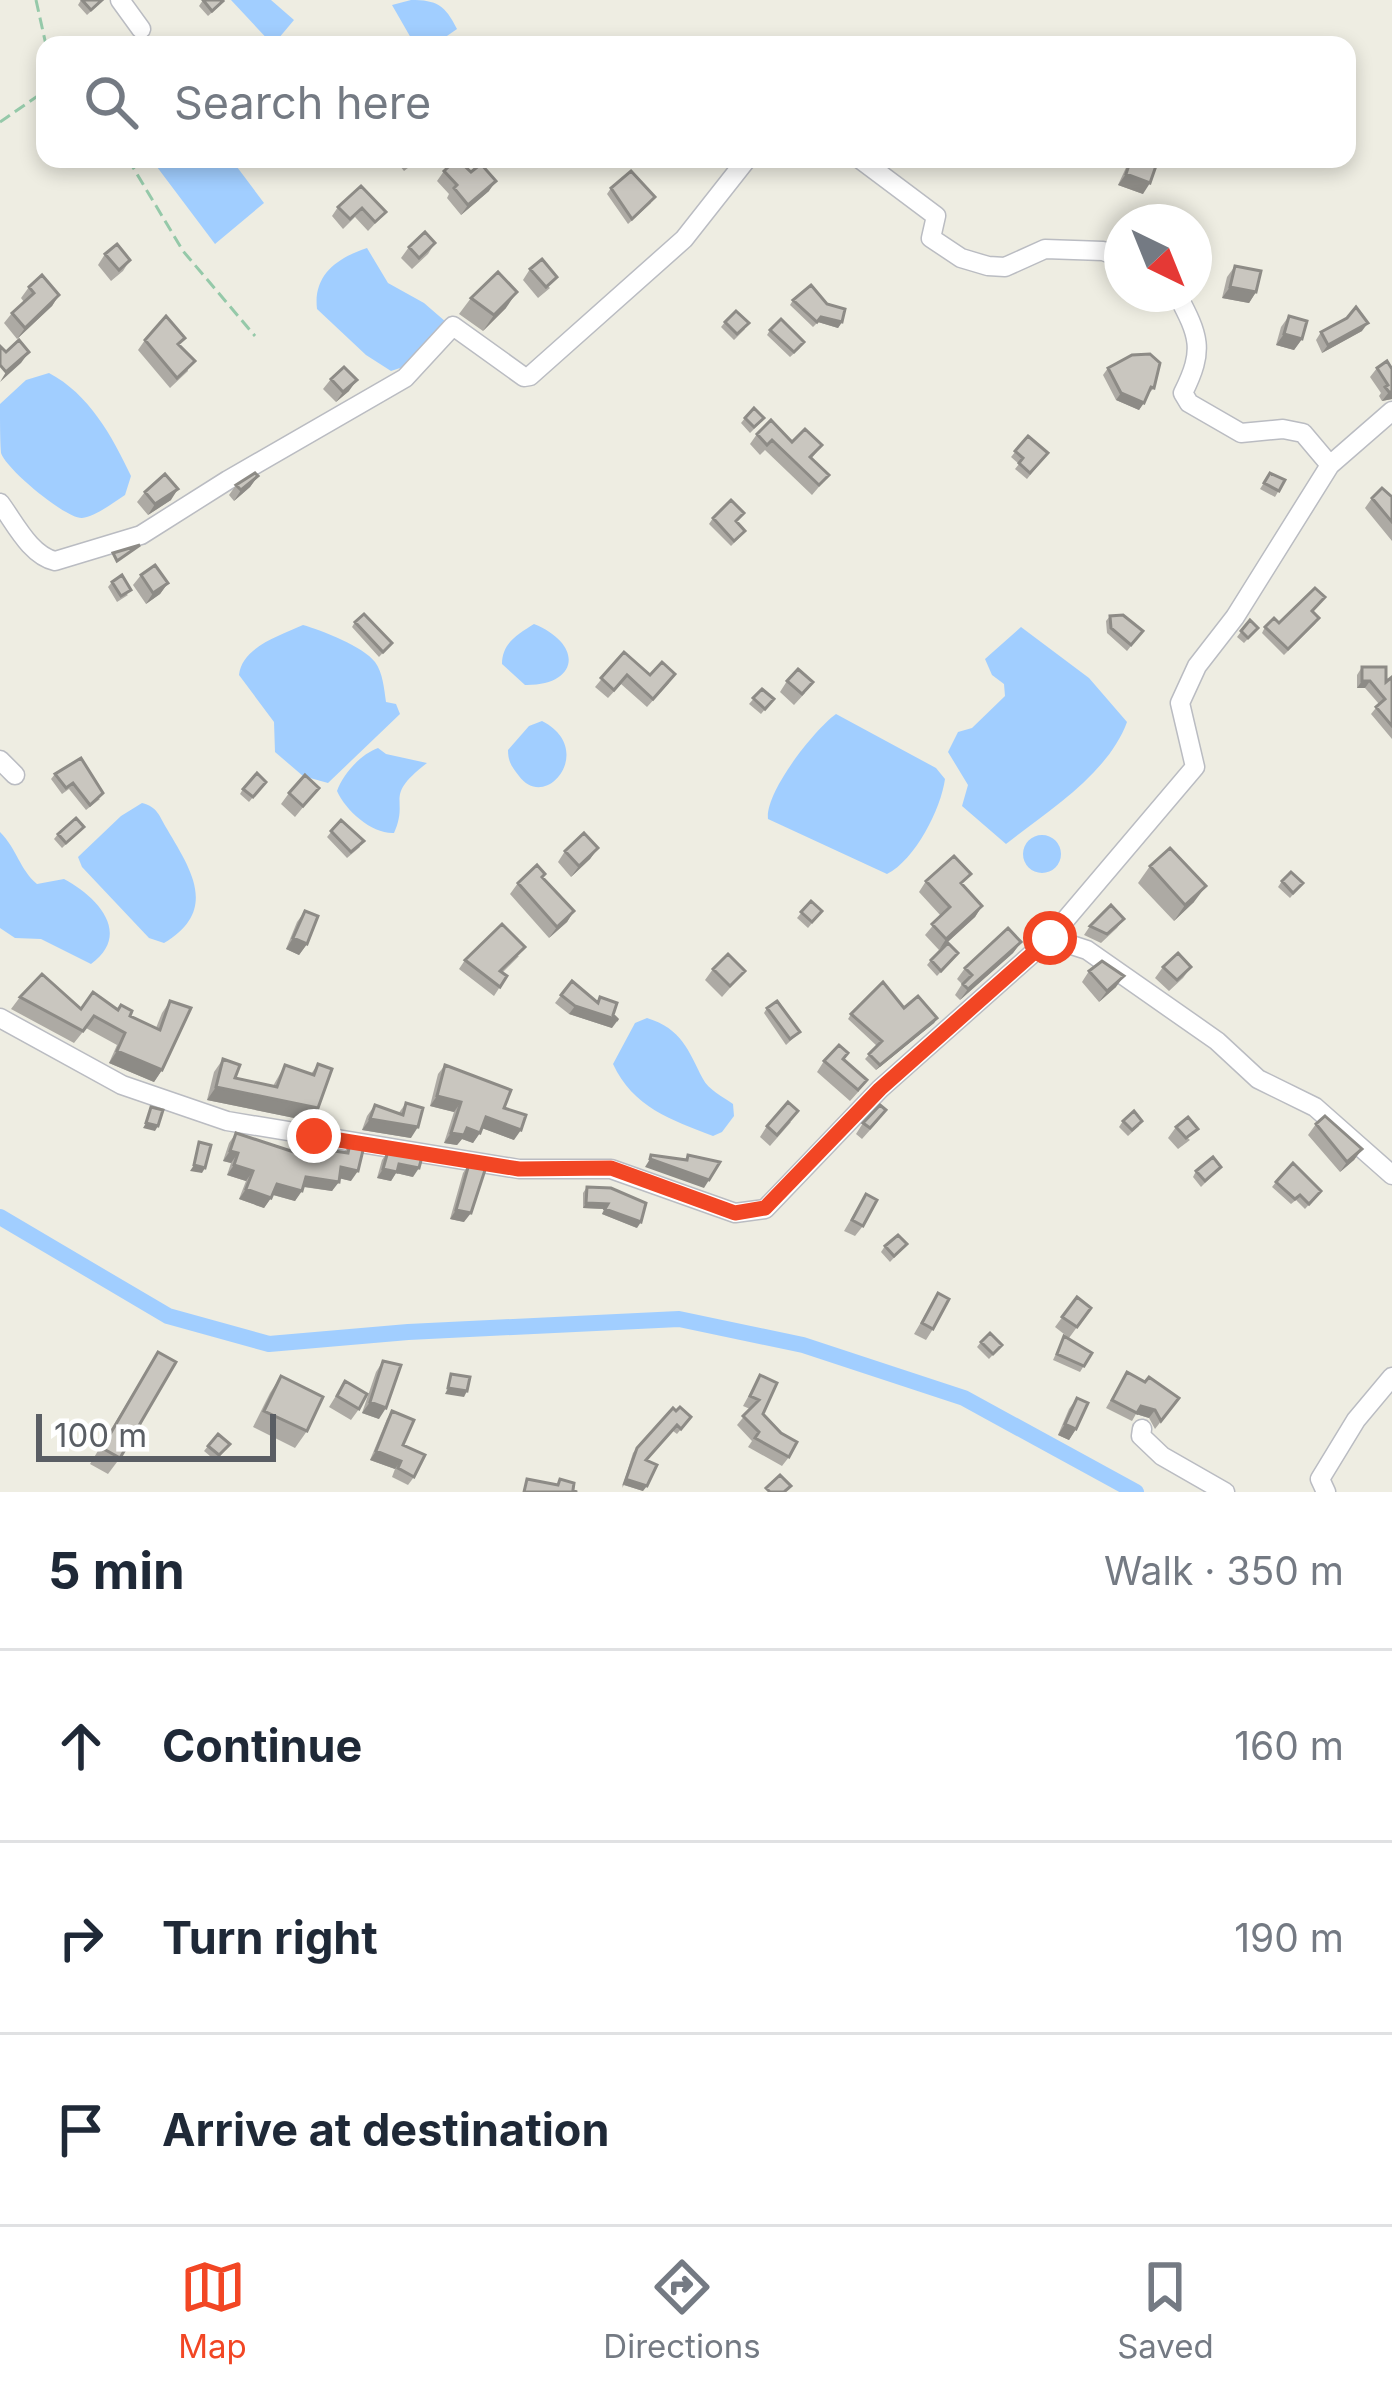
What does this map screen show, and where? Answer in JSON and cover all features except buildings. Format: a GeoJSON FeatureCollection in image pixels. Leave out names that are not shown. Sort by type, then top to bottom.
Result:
{"type":"FeatureCollection","features":[{"type":"Feature","properties":{"kind":"street"},"geometry":{"type":"LineString","coordinates":[[120,0],[142,29]]}},
{"type":"Feature","properties":{"kind":"street"},"geometry":{"type":"LineString","coordinates":[[0,503],[34,549],[55,561],[141,535],[405,378],[453,326],[524,377],[530,376],[684,239],[740,168]]}},
{"type":"Feature","properties":{"kind":"street"},"geometry":{"type":"LineString","coordinates":[[873,168],[936,216],[931,238],[961,258],[1005,267],[1045,249],[1104,251]]}},
{"type":"Feature","properties":{"kind":"street"},"geometry":{"type":"LineString","coordinates":[[1187,312],[1200,352],[1183,393],[1189,403],[1241,433],[1283,429],[1303,434],[1330,465]]}},
{"type":"Feature","properties":{"kind":"street"},"geometry":{"type":"LineString","coordinates":[[0,1018],[122,1085],[227,1121],[519,1169],[611,1168],[735,1213],[765,1208],[880,1089],[1050,938],[1196,767],[1180,704],[1197,666],[1235,616],[1330,465],[1392,411]]}},
{"type":"Feature","properties":{"kind":"street"},"geometry":{"type":"LineString","coordinates":[[0,760],[15,776]]}},
{"type":"Feature","properties":{"kind":"street"},"geometry":{"type":"LineString","coordinates":[[1050,938],[1087,950],[1217,1041],[1258,1079],[1315,1107],[1392,1175]]}},
{"type":"Feature","properties":{"kind":"street"},"geometry":{"type":"LineString","coordinates":[[1326,1492],[1320,1479],[1356,1420],[1392,1377]]}},
{"type":"Feature","properties":{"kind":"street"},"geometry":{"type":"LineString","coordinates":[[1142,1429],[1141,1436],[1162,1456],[1225,1492]]}},
{"type":"Feature","properties":{"kind":"path"},"geometry":{"type":"LineString","coordinates":[[37,0],[44,36]]}},
{"type":"Feature","properties":{"kind":"path"},"geometry":{"type":"LineString","coordinates":[[0,122],[36,97]]}},
{"type":"Feature","properties":{"kind":"path"},"geometry":{"type":"LineString","coordinates":[[133,168],[183,251],[255,336]]}},
{"type":"Feature","properties":{"kind":"water"},"geometry":{"type":"Polygon","coordinates":[[[231,0],[271,0],[294,20],[281,36],[265,36],[231,0]]]}},
{"type":"Feature","properties":{"kind":"water"},"geometry":{"type":"Polygon","coordinates":[[[427,1],[448,14],[457,29],[447,36],[410,36],[392,5],[427,1]]]}},
{"type":"Feature","properties":{"kind":"water"},"geometry":{"type":"Polygon","coordinates":[[[158,168],[238,168],[264,203],[215,244],[158,168]]]}},
{"type":"Feature","properties":{"kind":"water"},"geometry":{"type":"Polygon","coordinates":[[[367,248],[388,283],[446,322],[409,365],[391,371],[366,355],[317,309],[323,277],[346,257],[367,248]]]}},
{"type":"Feature","properties":{"kind":"water"},"geometry":{"type":"Polygon","coordinates":[[[49,373],[88,404],[131,476],[125,495],[87,517],[74,516],[51,502],[1,453],[0,404],[26,380],[49,373]]]}},
{"type":"Feature","properties":{"kind":"water"},"geometry":{"type":"Polygon","coordinates":[[[534,624],[562,643],[568,663],[556,679],[525,685],[502,664],[503,657],[512,640],[534,624]]]}},
{"type":"Feature","properties":{"kind":"water"},"geometry":{"type":"Polygon","coordinates":[[[303,625],[369,656],[380,671],[386,702],[396,704],[400,714],[328,783],[303,776],[275,752],[274,722],[239,675],[254,650],[303,625]]]}},
{"type":"Feature","properties":{"kind":"water"},"geometry":{"type":"Polygon","coordinates":[[[1021,627],[1089,678],[1127,722],[1091,775],[1006,844],[962,806],[968,785],[948,752],[958,732],[972,728],[1005,696],[1004,684],[992,675],[985,659],[1021,627]]]}},
{"type":"Feature","properties":{"kind":"water"},"geometry":{"type":"Polygon","coordinates":[[[836,714],[936,768],[945,779],[925,832],[887,874],[768,819],[782,778],[836,714]]]}},
{"type":"Feature","properties":{"kind":"water"},"geometry":{"type":"Polygon","coordinates":[[[542,721],[558,733],[566,760],[553,782],[542,787],[519,776],[508,750],[529,726],[542,721]]]}},
{"type":"Feature","properties":{"kind":"water"},"geometry":{"type":"Polygon","coordinates":[[[378,748],[427,763],[401,791],[394,833],[361,820],[337,791],[353,765],[378,748]]]}},
{"type":"Feature","properties":{"kind":"water"},"geometry":{"type":"Polygon","coordinates":[[[142,803],[160,816],[195,889],[191,917],[164,943],[149,938],[78,857],[121,816],[142,803]]]}},
{"type":"Feature","properties":{"kind":"water"},"geometry":{"type":"Polygon","coordinates":[[[0,832],[37,884],[64,879],[98,905],[109,940],[91,964],[41,939],[15,938],[0,928],[0,832]]]}},
{"type":"Feature","properties":{"kind":"water"},"geometry":{"type":"Polygon","coordinates":[[[1042,835],[1055,841],[1061,854],[1055,867],[1042,873],[1029,867],[1023,854],[1029,841],[1042,835]]]}},
{"type":"Feature","properties":{"kind":"water"},"geometry":{"type":"Polygon","coordinates":[[[647,1018],[676,1034],[705,1083],[733,1104],[734,1116],[722,1132],[713,1136],[668,1118],[621,1079],[613,1064],[635,1023],[647,1018]]]}},
{"type":"Feature","properties":{"kind":"waterway"},"geometry":{"type":"LineString","coordinates":[[0,1217],[168,1316],[269,1344],[679,1319],[803,1345],[964,1398],[1136,1492]]}},
{"type":"Feature","properties":{"kind":"route"},"geometry":{"type":"LineString","coordinates":[[314,1136],[519,1169],[611,1168],[735,1213],[765,1208],[880,1089],[1050,938]]}}]}
